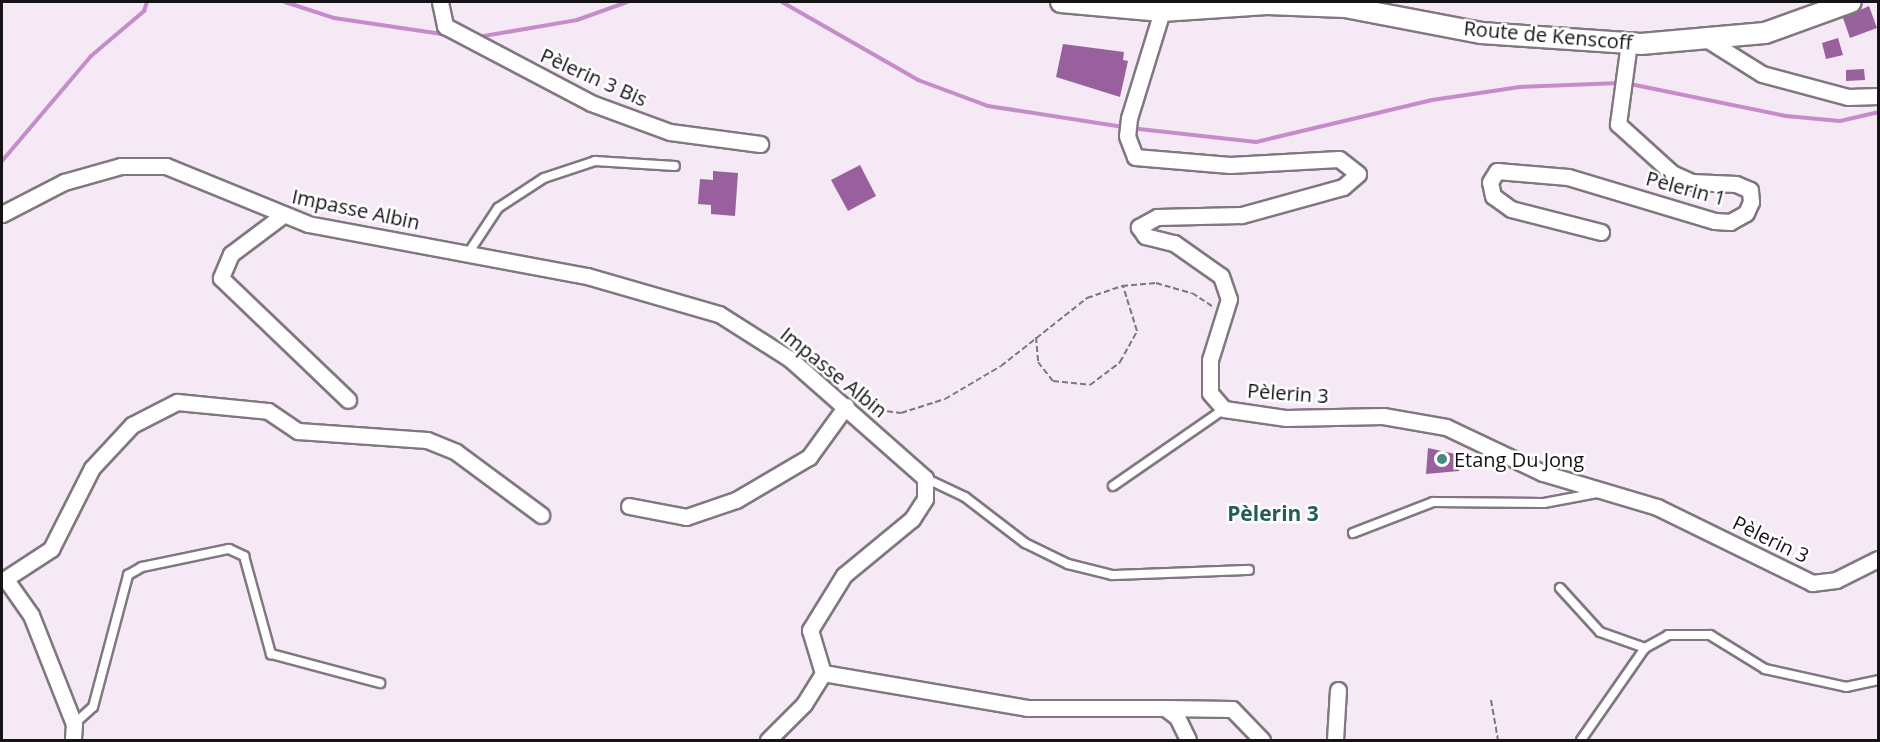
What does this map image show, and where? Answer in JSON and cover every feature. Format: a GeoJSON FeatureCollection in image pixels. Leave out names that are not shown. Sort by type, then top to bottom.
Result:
{"type":"FeatureCollection","features":[{"type":"Feature","properties":{"kind":"main road","name":"Route de Kenscoff"},"geometry":{"type":"LineString","coordinates":[[1061,2],[1162,11],[1267,4],[1345,7],[1481,33],[1629,43],[1712,42],[1765,33],[1851,2]]}},
{"type":"Feature","properties":{"kind":"street","name":"Pèlerin 3 Bis"},"geometry":{"type":"LineString","coordinates":[[441,2],[445,26],[591,103],[670,132],[760,144]]}},
{"type":"Feature","properties":{"kind":"street","name":"Pèlerin 3"},"geometry":{"type":"LineString","coordinates":[[1162,11],[1129,118],[1128,136],[1135,157],[1162,164],[1339,159],[1358,174],[1343,187],[1240,215],[1157,217],[1139,228],[1145,236],[1174,243],[1221,276],[1230,299],[1223,331],[1210,360],[1210,393],[1224,409],[1286,418],[1383,416],[1446,427],[1598,493],[1657,507],[1812,583],[1836,580],[1878,559]]}},
{"type":"Feature","properties":{"kind":"street"},"geometry":{"type":"LineString","coordinates":[[1712,42],[1762,75],[1848,97],[1878,96]]}},
{"type":"Feature","properties":{"kind":"street","name":"Pèlerin 1"},"geometry":{"type":"LineString","coordinates":[[1601,232],[1511,208],[1493,196],[1490,182],[1497,171],[1568,177],[1730,222],[1746,213],[1752,202],[1750,190],[1736,184],[1692,182],[1672,173],[1618,124],[1629,43]]}},
{"type":"Feature","properties":{"kind":"street","name":"Impasse Albin"},"geometry":{"type":"LineString","coordinates":[[2,214],[64,182],[121,166],[155,166],[283,215],[597,279],[719,314],[790,359],[925,478]]}},
{"type":"Feature","properties":{"kind":"street"},"geometry":{"type":"LineString","coordinates":[[283,215],[231,254],[221,278],[348,400]]}},
{"type":"Feature","properties":{"kind":"street"},"geometry":{"type":"LineString","coordinates":[[73,741],[74,724],[31,615],[4,581],[51,549],[92,468],[132,425],[177,402],[268,411],[298,431],[427,440],[465,458],[541,515]]}},
{"type":"Feature","properties":{"kind":"street"},"geometry":{"type":"LineString","coordinates":[[629,506],[686,517],[736,500],[809,457],[846,406]]}},
{"type":"Feature","properties":{"kind":"street"},"geometry":{"type":"LineString","coordinates":[[768,741],[804,704],[823,673],[810,630],[844,576],[912,519],[925,499],[925,478]]}},
{"type":"Feature","properties":{"kind":"street"},"geometry":{"type":"LineString","coordinates":[[823,673],[976,695],[1027,708],[1232,709],[1262,741]]}},
{"type":"Feature","properties":{"kind":"street"},"geometry":{"type":"LineString","coordinates":[[1335,741],[1338,690]]}},
{"type":"Feature","properties":{"kind":"street"},"geometry":{"type":"LineString","coordinates":[[1165,708],[1177,717],[1188,741]]}},
{"type":"Feature","properties":{"kind":"lane"},"geometry":{"type":"LineString","coordinates":[[470,252],[498,208],[544,178],[595,161],[675,166]]}},
{"type":"Feature","properties":{"kind":"lane"},"geometry":{"type":"LineString","coordinates":[[1113,486],[1224,409]]}},
{"type":"Feature","properties":{"kind":"lane"},"geometry":{"type":"LineString","coordinates":[[925,478],[964,497],[1024,543],[1068,564],[1112,575],[1250,570]]}},
{"type":"Feature","properties":{"kind":"lane"},"geometry":{"type":"LineString","coordinates":[[1353,533],[1433,502],[1544,503],[1598,493]]}},
{"type":"Feature","properties":{"kind":"lane"},"geometry":{"type":"LineString","coordinates":[[74,724],[93,707],[128,575],[142,567],[229,549],[244,556],[271,654],[380,683]]}},
{"type":"Feature","properties":{"kind":"lane"},"geometry":{"type":"LineString","coordinates":[[1560,588],[1600,632],[1645,648]]}},
{"type":"Feature","properties":{"kind":"lane"},"geometry":{"type":"LineString","coordinates":[[1581,741],[1645,648],[1668,635],[1710,635],[1765,669],[1846,687],[1878,680]]}},
{"type":"Feature","properties":{"kind":"path"},"geometry":{"type":"LineString","coordinates":[[846,406],[902,413],[945,399],[1001,366],[1087,298],[1122,286],[1156,283],[1192,293],[1211,304],[1223,331]]}},
{"type":"Feature","properties":{"kind":"path"},"geometry":{"type":"LineString","coordinates":[[1036,337],[1038,362],[1053,381],[1090,385],[1120,362],[1137,331],[1122,286]]}},
{"type":"Feature","properties":{"kind":"path"},"geometry":{"type":"LineString","coordinates":[[1491,700],[1498,741]]}},
{"type":"Feature","properties":{"kind":"building"},"geometry":{"type":"Polygon","coordinates":[[[1869,6],[1877,28],[1850,38],[1843,18],[1869,6]]]}},
{"type":"Feature","properties":{"kind":"building"},"geometry":{"type":"Polygon","coordinates":[[[1838,38],[1843,55],[1826,59],[1822,43],[1838,38]]]}},
{"type":"Feature","properties":{"kind":"building"},"geometry":{"type":"Polygon","coordinates":[[[1063,44],[1124,52],[1123,60],[1128,61],[1120,97],[1056,77],[1063,44]]]}},
{"type":"Feature","properties":{"kind":"building"},"geometry":{"type":"Polygon","coordinates":[[[1864,69],[1865,80],[1846,81],[1846,70],[1864,69]]]}},
{"type":"Feature","properties":{"kind":"building"},"geometry":{"type":"Polygon","coordinates":[[[860,165],[876,196],[848,211],[831,180],[860,165]]]}},
{"type":"Feature","properties":{"kind":"building"},"geometry":{"type":"Polygon","coordinates":[[[713,171],[738,173],[735,216],[711,214],[711,205],[698,204],[700,179],[713,180],[713,171]]]}},
{"type":"Feature","properties":{"kind":"building"},"geometry":{"type":"Polygon","coordinates":[[[1428,448],[1460,455],[1459,471],[1426,474],[1428,448]]]}},
{"type":"Feature","properties":{"kind":"waterway"},"geometry":{"type":"LineString","coordinates":[[2,161],[91,56],[144,11],[147,2]]}},
{"type":"Feature","properties":{"kind":"waterway"},"geometry":{"type":"LineString","coordinates":[[285,2],[334,18],[442,34]]}},
{"type":"Feature","properties":{"kind":"waterway"},"geometry":{"type":"LineString","coordinates":[[478,37],[577,20],[627,2]]}},
{"type":"Feature","properties":{"kind":"waterway"},"geometry":{"type":"LineString","coordinates":[[782,2],[918,80],[988,106],[1123,127]]}},
{"type":"Feature","properties":{"kind":"waterway"},"geometry":{"type":"LineString","coordinates":[[1130,128],[1256,142],[1432,100],[1520,87],[1620,83]]}},
{"type":"Feature","properties":{"kind":"waterway"},"geometry":{"type":"LineString","coordinates":[[1635,85],[1786,116],[1840,121],[1878,112]]}},
{"type":"Feature","properties":{"kind":"place","name":"Etang Du Jong"},"geometry":{"type":"Point","coordinates":[1442,459]}},
{"type":"Feature","properties":{"kind":"district","name":"Pèlerin 3"},"geometry":{"type":"Point","coordinates":[1273,513]}}]}
